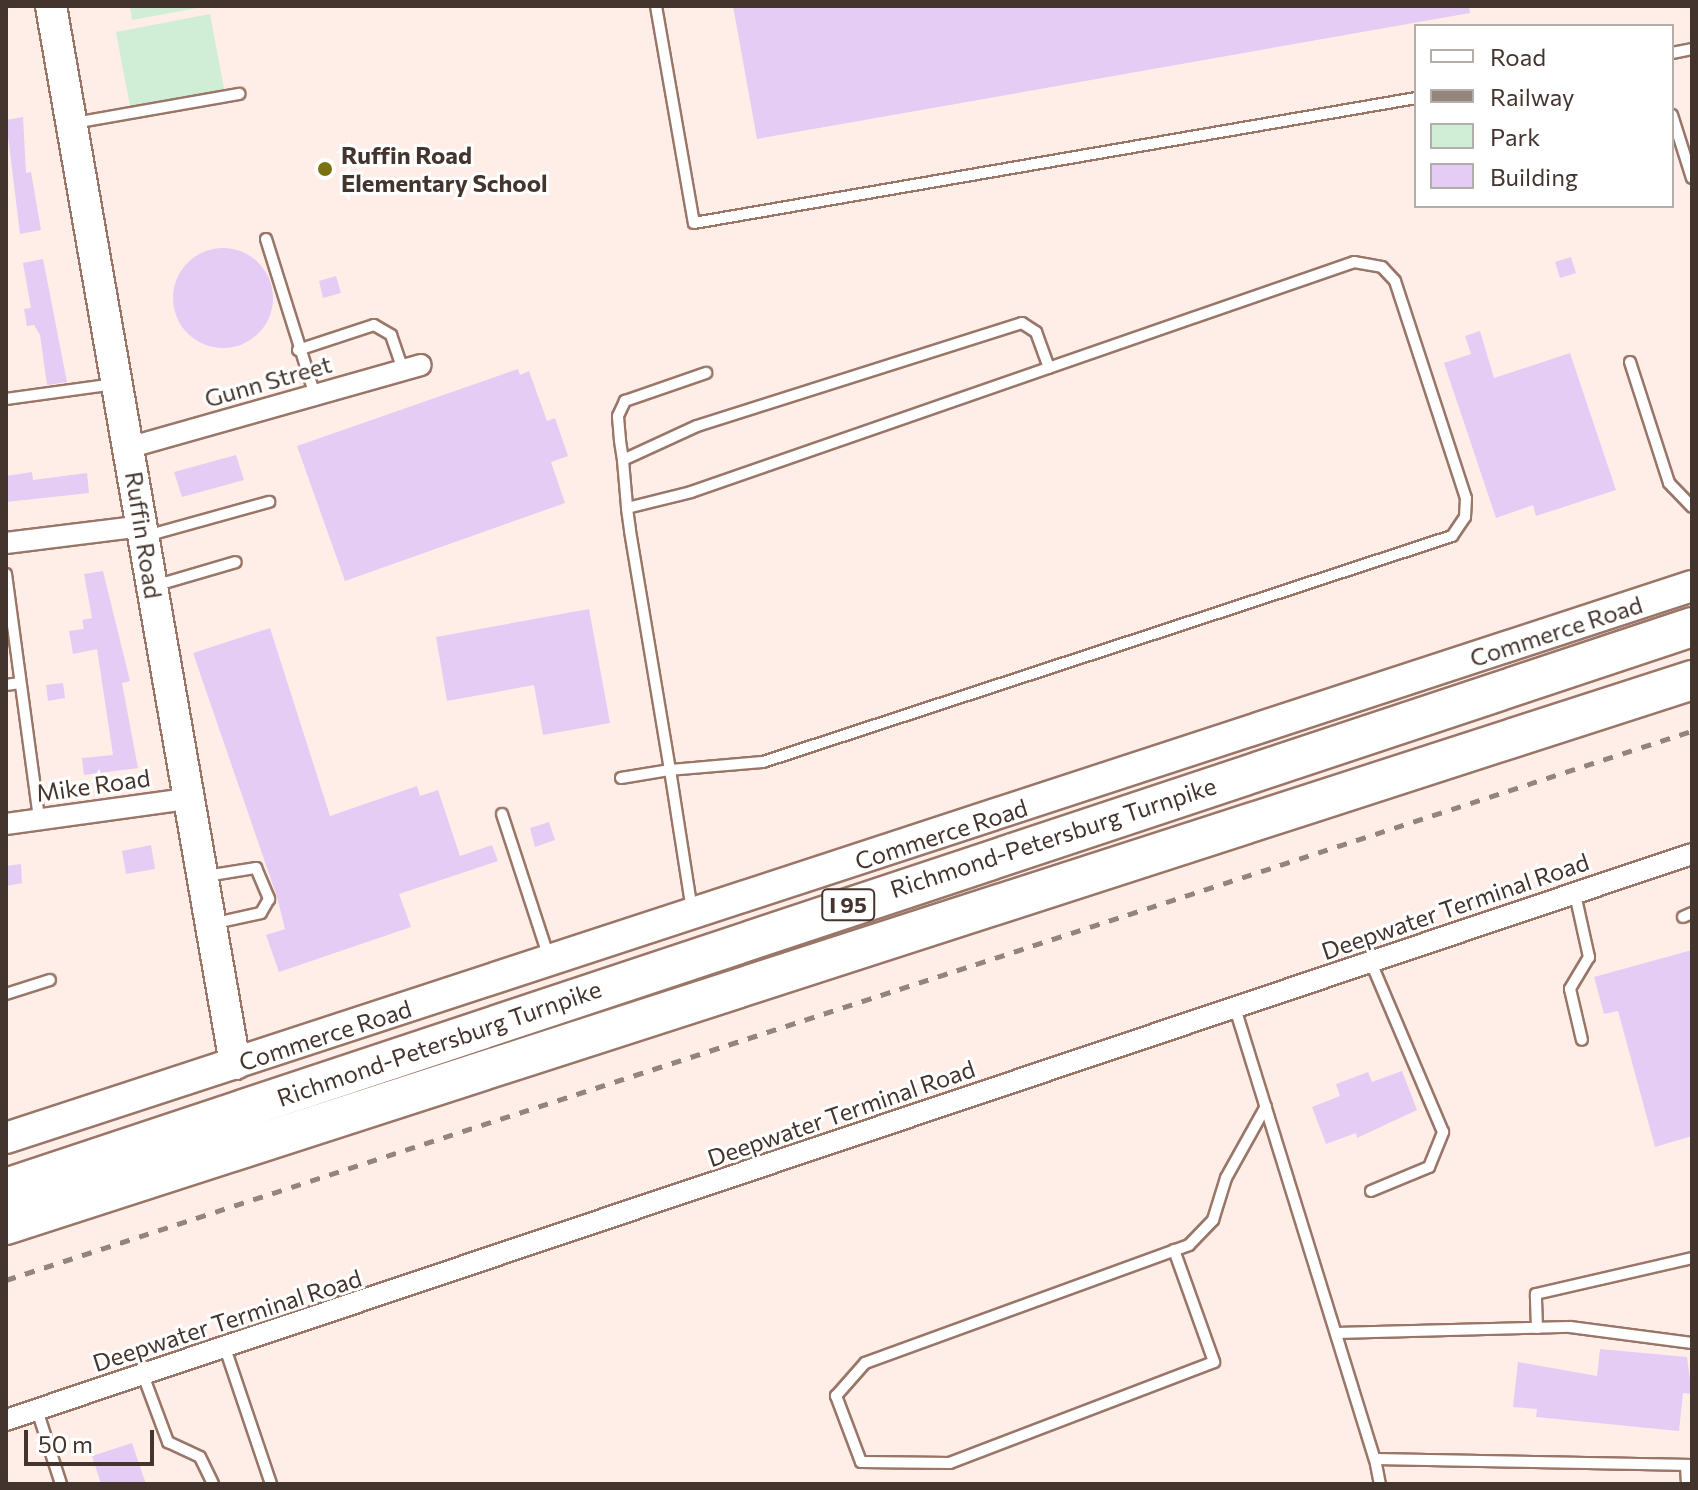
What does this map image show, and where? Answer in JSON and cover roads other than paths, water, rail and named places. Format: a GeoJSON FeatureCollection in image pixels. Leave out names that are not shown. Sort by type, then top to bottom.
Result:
{"type":"FeatureCollection","features":[{"type":"Feature","properties":{"kind":"highway","name":"Richmond-Petersburg Turnpike"},"geometry":{"type":"LineString","coordinates":[[6,1188],[1692,627]]}},
{"type":"Feature","properties":{"kind":"highway","name":"Richmond-Petersburg Turnpike"},"geometry":{"type":"LineString","coordinates":[[6,1225],[1692,680]]}},
{"type":"Feature","properties":{"kind":"main road","name":"Ruffin Road"},"geometry":{"type":"LineString","coordinates":[[51,6],[131,447],[187,799],[234,1057]]}},
{"type":"Feature","properties":{"kind":"main road","name":"Commerce Road"},"geometry":{"type":"LineString","coordinates":[[692,908],[1692,573]]}},
{"type":"Feature","properties":{"kind":"main road","name":"Commerce Road"},"geometry":{"type":"LineString","coordinates":[[6,1138],[234,1057],[548,954],[1692,586]]}},
{"type":"Feature","properties":{"kind":"main road","name":"Commerce Road"},"geometry":{"type":"LineString","coordinates":[[6,1123],[234,1057]]}},
{"type":"Feature","properties":{"kind":"street","name":"Gunn Street"},"geometry":{"type":"LineString","coordinates":[[131,447],[412,368]]}},
{"type":"Feature","properties":{"kind":"street"},"geometry":{"type":"LineString","coordinates":[[6,543],[143,531]]}},
{"type":"Feature","properties":{"kind":"street","name":"Mike Road"},"geometry":{"type":"LineString","coordinates":[[6,824],[187,799]]}},
{"type":"Feature","properties":{"kind":"street","name":"Deepwater Terminal Road"},"geometry":{"type":"LineString","coordinates":[[6,1420],[1692,854]]}},
{"type":"Feature","properties":{"kind":"lane"},"geometry":{"type":"LineString","coordinates":[[656,6],[694,223],[1414,98]]}},
{"type":"Feature","properties":{"kind":"lane"},"geometry":{"type":"LineString","coordinates":[[72,124],[239,94]]}},
{"type":"Feature","properties":{"kind":"lane"},"geometry":{"type":"LineString","coordinates":[[1674,121],[1692,178]]}},
{"type":"Feature","properties":{"kind":"lane"},"geometry":{"type":"LineString","coordinates":[[266,239],[298,350],[315,395]]}},
{"type":"Feature","properties":{"kind":"lane"},"geometry":{"type":"LineString","coordinates":[[621,778],[670,770],[763,762],[1452,536],[1465,517],[1466,498],[1400,296],[1382,267],[1354,262],[691,492],[627,508]]}},
{"type":"Feature","properties":{"kind":"lane"},"geometry":{"type":"LineString","coordinates":[[623,460],[697,426],[1022,323],[1036,332],[1049,368]]}},
{"type":"Feature","properties":{"kind":"lane"},"geometry":{"type":"LineString","coordinates":[[298,350],[374,325],[391,335],[412,368]]}},
{"type":"Feature","properties":{"kind":"lane"},"geometry":{"type":"LineString","coordinates":[[1630,362],[1669,483],[1692,507]]}},
{"type":"Feature","properties":{"kind":"lane"},"geometry":{"type":"LineString","coordinates":[[692,908],[627,508],[618,416],[625,401],[706,373]]}},
{"type":"Feature","properties":{"kind":"lane"},"geometry":{"type":"LineString","coordinates":[[6,399],[119,384]]}},
{"type":"Feature","properties":{"kind":"lane"},"geometry":{"type":"LineString","coordinates":[[143,531],[269,502]]}},
{"type":"Feature","properties":{"kind":"lane"},"geometry":{"type":"LineString","coordinates":[[152,587],[236,562]]}},
{"type":"Feature","properties":{"kind":"lane"},"geometry":{"type":"LineString","coordinates":[[6,574],[39,819]]}},
{"type":"Feature","properties":{"kind":"lane"},"geometry":{"type":"LineString","coordinates":[[6,685],[20,683]]}},
{"type":"Feature","properties":{"kind":"lane"},"geometry":{"type":"LineString","coordinates":[[502,814],[548,954]]}},
{"type":"Feature","properties":{"kind":"lane"},"geometry":{"type":"LineString","coordinates":[[201,877],[256,868],[269,899],[261,913],[210,925]]}},
{"type":"Feature","properties":{"kind":"lane"},"geometry":{"type":"LineString","coordinates":[[1575,894],[1589,957],[1570,989],[1582,1040]]}},
{"type":"Feature","properties":{"kind":"lane"},"geometry":{"type":"LineString","coordinates":[[1371,962],[1443,1132],[1429,1167],[1371,1191]]}},
{"type":"Feature","properties":{"kind":"lane"},"geometry":{"type":"LineString","coordinates":[[6,994],[50,980]]}},
{"type":"Feature","properties":{"kind":"lane"},"geometry":{"type":"LineString","coordinates":[[1235,1008],[1375,1459],[1380,1484]]}},
{"type":"Feature","properties":{"kind":"lane"},"geometry":{"type":"LineString","coordinates":[[1174,1250],[1214,1362],[950,1463],[861,1462],[836,1396],[865,1363],[1174,1250],[1189,1245],[1213,1220],[1226,1178],[1266,1106]]}},
{"type":"Feature","properties":{"kind":"lane"},"geometry":{"type":"LineString","coordinates":[[1537,1328],[1536,1294],[1692,1258]]}},
{"type":"Feature","properties":{"kind":"lane"},"geometry":{"type":"LineString","coordinates":[[1336,1333],[1537,1328],[1692,1343]]}},
{"type":"Feature","properties":{"kind":"lane"},"geometry":{"type":"LineString","coordinates":[[225,1348],[271,1484]]}},
{"type":"Feature","properties":{"kind":"lane"},"geometry":{"type":"LineString","coordinates":[[143,1375],[168,1442],[200,1457],[213,1484]]}},
{"type":"Feature","properties":{"kind":"lane"},"geometry":{"type":"LineString","coordinates":[[37,1410],[61,1484]]}},
{"type":"Feature","properties":{"kind":"lane"},"geometry":{"type":"LineString","coordinates":[[1375,1459],[1690,1467],[1687,1484]]}},
{"type":"Feature","properties":{"kind":"railway"},"geometry":{"type":"LineString","coordinates":[[6,1280],[1692,731]]}},
{"type":"Feature","properties":{"kind":"place","name":"Ruffin Road Elementary School"},"geometry":{"type":"Point","coordinates":[325,169]}}]}
